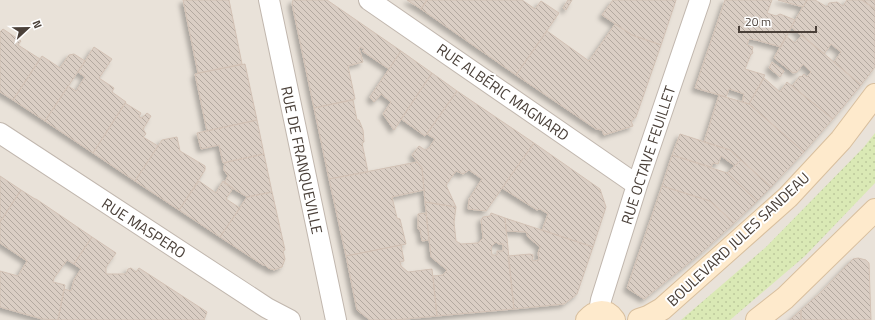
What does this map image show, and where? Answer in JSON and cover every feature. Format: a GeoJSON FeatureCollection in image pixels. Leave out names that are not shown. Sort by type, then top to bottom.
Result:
{"type":"FeatureCollection","features":[{"type":"Feature","properties":{"kind":"street","name":"RUE DE FRANQUEVILLE"},"geometry":{"type":"LineString","coordinates":[[269,0],[336,320]]}},
{"type":"Feature","properties":{"kind":"street","name":"RUE ALBÉRIC MAGNARD"},"geometry":{"type":"LineString","coordinates":[[369,0],[637,185]]}},
{"type":"Feature","properties":{"kind":"street","name":"RUE OCTAVE FEUILLET"},"geometry":{"type":"LineString","coordinates":[[600,317],[601,300],[637,185],[700,0]]}},
{"type":"Feature","properties":{"kind":"street","name":"BOULEVARD JULES SANDEAU"},"geometry":{"type":"LineString","coordinates":[[639,320],[662,309],[788,197],[841,140],[875,95]]}},
{"type":"Feature","properties":{"kind":"street","name":"RUE MASPERO"},"geometry":{"type":"LineString","coordinates":[[0,133],[267,308],[290,320]]}},
{"type":"Feature","properties":{"kind":"street"},"geometry":{"type":"LineString","coordinates":[[756,320],[785,298],[875,210]]}},
{"type":"Feature","properties":{"kind":"shaded area"},"geometry":{"type":"Polygon","coordinates":[[[0,0],[875,0],[875,320],[0,320],[0,0]]]}},
{"type":"Feature","properties":{"kind":"green space"},"geometry":{"type":"Polygon","coordinates":[[[875,133],[875,183],[805,256],[730,320],[681,320],[766,247],[864,147],[875,133]]]}},
{"type":"Feature","properties":{"kind":"building"},"geometry":{"type":"Polygon","coordinates":[[[183,0],[229,0],[242,64],[198,73],[183,0]]]}},
{"type":"Feature","properties":{"kind":"building"},"geometry":{"type":"Polygon","coordinates":[[[293,0],[327,0],[401,51],[389,69],[362,51],[364,49],[360,47],[363,62],[348,66],[355,99],[314,108],[292,4],[293,0]]]}},
{"type":"Feature","properties":{"kind":"building"},"geometry":{"type":"Polygon","coordinates":[[[407,0],[427,0],[421,9],[407,0]]]}},
{"type":"Feature","properties":{"kind":"building"},"geometry":{"type":"Polygon","coordinates":[[[427,0],[522,0],[535,9],[541,1],[559,13],[516,75],[421,9],[427,0]]]}},
{"type":"Feature","properties":{"kind":"building"},"geometry":{"type":"Polygon","coordinates":[[[568,0],[572,0],[566,10],[563,8],[568,0]]]}},
{"type":"Feature","properties":{"kind":"building"},"geometry":{"type":"Polygon","coordinates":[[[613,0],[676,0],[661,45],[632,35],[602,15],[613,0]]]}},
{"type":"Feature","properties":{"kind":"building"},"geometry":{"type":"Polygon","coordinates":[[[725,0],[772,0],[767,13],[776,16],[780,14],[795,20],[781,47],[749,39],[747,45],[753,47],[753,52],[745,69],[765,75],[749,104],[742,102],[744,94],[729,89],[726,97],[695,88],[725,0]]]}},
{"type":"Feature","properties":{"kind":"building"},"geometry":{"type":"Polygon","coordinates":[[[778,0],[807,0],[803,7],[778,0]]]}},
{"type":"Feature","properties":{"kind":"building"},"geometry":{"type":"Polygon","coordinates":[[[807,0],[815,0],[827,7],[829,3],[837,2],[843,6],[847,0],[862,0],[875,9],[875,67],[861,85],[834,62],[841,52],[831,44],[824,54],[791,27],[807,0]]]}},
{"type":"Feature","properties":{"kind":"building"},"geometry":{"type":"Polygon","coordinates":[[[862,0],[875,0],[875,9],[862,0]]]}},
{"type":"Feature","properties":{"kind":"building"},"geometry":{"type":"Polygon","coordinates":[[[615,24],[632,35],[661,45],[636,117],[631,121],[633,126],[604,135],[602,130],[596,129],[516,75],[547,31],[589,61],[615,24]]]}},
{"type":"Feature","properties":{"kind":"building"},"geometry":{"type":"Polygon","coordinates":[[[3,29],[21,41],[18,45],[40,59],[13,100],[0,92],[0,32],[3,29]]]}},
{"type":"Feature","properties":{"kind":"building"},"geometry":{"type":"Polygon","coordinates":[[[802,35],[861,85],[833,119],[792,86],[800,76],[801,77],[804,74],[807,77],[811,72],[803,64],[797,72],[793,73],[774,58],[786,36],[795,43],[802,35]]]}},
{"type":"Feature","properties":{"kind":"building"},"geometry":{"type":"Polygon","coordinates":[[[94,47],[112,59],[99,78],[114,88],[112,92],[126,102],[93,153],[45,121],[68,86],[76,91],[85,77],[78,72],[94,47]]]}},
{"type":"Feature","properties":{"kind":"building"},"geometry":{"type":"Polygon","coordinates":[[[401,51],[432,73],[394,130],[383,114],[391,102],[381,94],[374,102],[370,97],[401,51]]]}},
{"type":"Feature","properties":{"kind":"building"},"geometry":{"type":"Polygon","coordinates":[[[74,54],[85,61],[45,121],[13,100],[42,56],[60,68],[69,55],[74,54]]]}},
{"type":"Feature","properties":{"kind":"building"},"geometry":{"type":"Polygon","coordinates":[[[772,62],[784,71],[780,77],[769,68],[772,62]]]}},
{"type":"Feature","properties":{"kind":"building"},"geometry":{"type":"Polygon","coordinates":[[[245,64],[257,120],[207,131],[195,74],[245,64]]]}},
{"type":"Feature","properties":{"kind":"building"},"geometry":{"type":"Polygon","coordinates":[[[432,73],[457,91],[425,136],[401,119],[432,73]]]}},
{"type":"Feature","properties":{"kind":"building"},"geometry":{"type":"Polygon","coordinates":[[[764,78],[780,92],[787,82],[833,119],[804,152],[749,104],[764,78]]]}},
{"type":"Feature","properties":{"kind":"building"},"geometry":{"type":"Polygon","coordinates":[[[457,91],[534,143],[486,211],[468,209],[469,199],[482,179],[469,170],[463,174],[456,171],[446,185],[456,207],[425,202],[422,168],[412,155],[419,146],[425,150],[429,148],[435,139],[427,134],[457,91]]]}},
{"type":"Feature","properties":{"kind":"building"},"geometry":{"type":"Polygon","coordinates":[[[719,95],[749,104],[804,152],[771,187],[730,150],[704,142],[719,95]]]}},
{"type":"Feature","properties":{"kind":"building"},"geometry":{"type":"Polygon","coordinates":[[[353,100],[357,120],[359,120],[363,130],[364,142],[362,143],[368,172],[329,179],[314,108],[353,100]]]}},
{"type":"Feature","properties":{"kind":"building"},"geometry":{"type":"Polygon","coordinates":[[[125,103],[141,113],[139,117],[142,118],[147,113],[151,116],[143,129],[146,134],[143,137],[158,146],[135,181],[93,153],[125,103]]]}},
{"type":"Feature","properties":{"kind":"building"},"geometry":{"type":"Polygon","coordinates":[[[257,120],[264,154],[223,163],[219,145],[201,149],[197,133],[257,120]]]}},
{"type":"Feature","properties":{"kind":"building"},"geometry":{"type":"Polygon","coordinates":[[[680,134],[730,150],[741,160],[735,166],[721,156],[718,164],[713,163],[711,167],[672,155],[680,134]]]}},
{"type":"Feature","properties":{"kind":"building"},"geometry":{"type":"Polygon","coordinates":[[[177,137],[180,151],[205,166],[205,170],[179,210],[135,181],[162,140],[177,137]]]}},
{"type":"Feature","properties":{"kind":"building"},"geometry":{"type":"Polygon","coordinates":[[[534,143],[600,189],[606,207],[593,247],[542,230],[548,214],[540,209],[537,210],[502,188],[534,143]]]}},
{"type":"Feature","properties":{"kind":"building"},"geometry":{"type":"Polygon","coordinates":[[[264,154],[272,192],[247,197],[224,183],[228,176],[224,170],[226,162],[264,154]]]}},
{"type":"Feature","properties":{"kind":"building"},"geometry":{"type":"Polygon","coordinates":[[[672,155],[727,173],[757,201],[734,223],[710,201],[662,186],[672,155]]]}},
{"type":"Feature","properties":{"kind":"building"},"geometry":{"type":"Polygon","coordinates":[[[741,160],[771,187],[757,201],[727,173],[741,160]]]}},
{"type":"Feature","properties":{"kind":"building"},"geometry":{"type":"Polygon","coordinates":[[[417,162],[422,168],[424,190],[392,197],[397,218],[400,219],[406,244],[346,256],[329,179],[417,162]]]}},
{"type":"Feature","properties":{"kind":"building"},"geometry":{"type":"Polygon","coordinates":[[[0,176],[21,190],[0,222],[0,176]]]}},
{"type":"Feature","properties":{"kind":"building"},"geometry":{"type":"Polygon","coordinates":[[[199,181],[216,193],[223,181],[233,188],[226,199],[240,208],[220,237],[179,210],[199,181]]]}},
{"type":"Feature","properties":{"kind":"building"},"geometry":{"type":"Polygon","coordinates":[[[662,186],[710,201],[734,223],[702,252],[644,299],[627,288],[662,186]]]}},
{"type":"Feature","properties":{"kind":"building"},"geometry":{"type":"Polygon","coordinates":[[[21,190],[92,237],[74,264],[67,260],[54,278],[53,282],[65,285],[58,320],[42,319],[0,307],[0,271],[18,276],[27,261],[0,243],[0,222],[21,190]]]}},
{"type":"Feature","properties":{"kind":"building"},"geometry":{"type":"Polygon","coordinates":[[[272,192],[285,250],[283,251],[285,259],[282,267],[274,270],[263,265],[220,237],[247,197],[272,192]]]}},
{"type":"Feature","properties":{"kind":"building"},"geometry":{"type":"Polygon","coordinates":[[[425,202],[456,207],[454,222],[456,241],[461,244],[478,243],[483,238],[481,220],[483,217],[490,216],[491,213],[505,218],[514,309],[437,316],[433,276],[443,275],[447,270],[431,257],[425,202]],[[496,242],[491,247],[492,255],[497,255],[497,251],[503,251],[503,244],[498,244],[496,242]]]}},
{"type":"Feature","properties":{"kind":"building"},"geometry":{"type":"Polygon","coordinates":[[[426,213],[429,240],[422,241],[420,229],[418,229],[418,214],[426,213]]]}},
{"type":"Feature","properties":{"kind":"building"},"geometry":{"type":"Polygon","coordinates":[[[505,218],[593,247],[577,294],[564,304],[514,309],[508,256],[530,254],[533,255],[532,261],[539,260],[538,253],[540,247],[528,237],[526,232],[506,231],[505,218]]]}},
{"type":"Feature","properties":{"kind":"building"},"geometry":{"type":"Polygon","coordinates":[[[92,237],[116,253],[106,267],[106,274],[126,274],[128,269],[131,268],[136,272],[139,268],[207,312],[204,320],[58,320],[64,289],[71,291],[74,280],[81,269],[74,264],[92,237]]]}},
{"type":"Feature","properties":{"kind":"building"},"geometry":{"type":"Polygon","coordinates":[[[401,245],[404,261],[400,262],[401,266],[408,272],[432,269],[437,316],[395,320],[370,320],[357,310],[346,256],[401,245]]]}},
{"type":"Feature","properties":{"kind":"building"},"geometry":{"type":"Polygon","coordinates":[[[858,258],[866,260],[869,263],[871,320],[801,320],[801,310],[853,259],[858,258]]]}},
{"type":"Feature","properties":{"kind":"building"},"geometry":{"type":"Polygon","coordinates":[[[801,310],[801,320],[790,320],[801,310]]]}}]}
